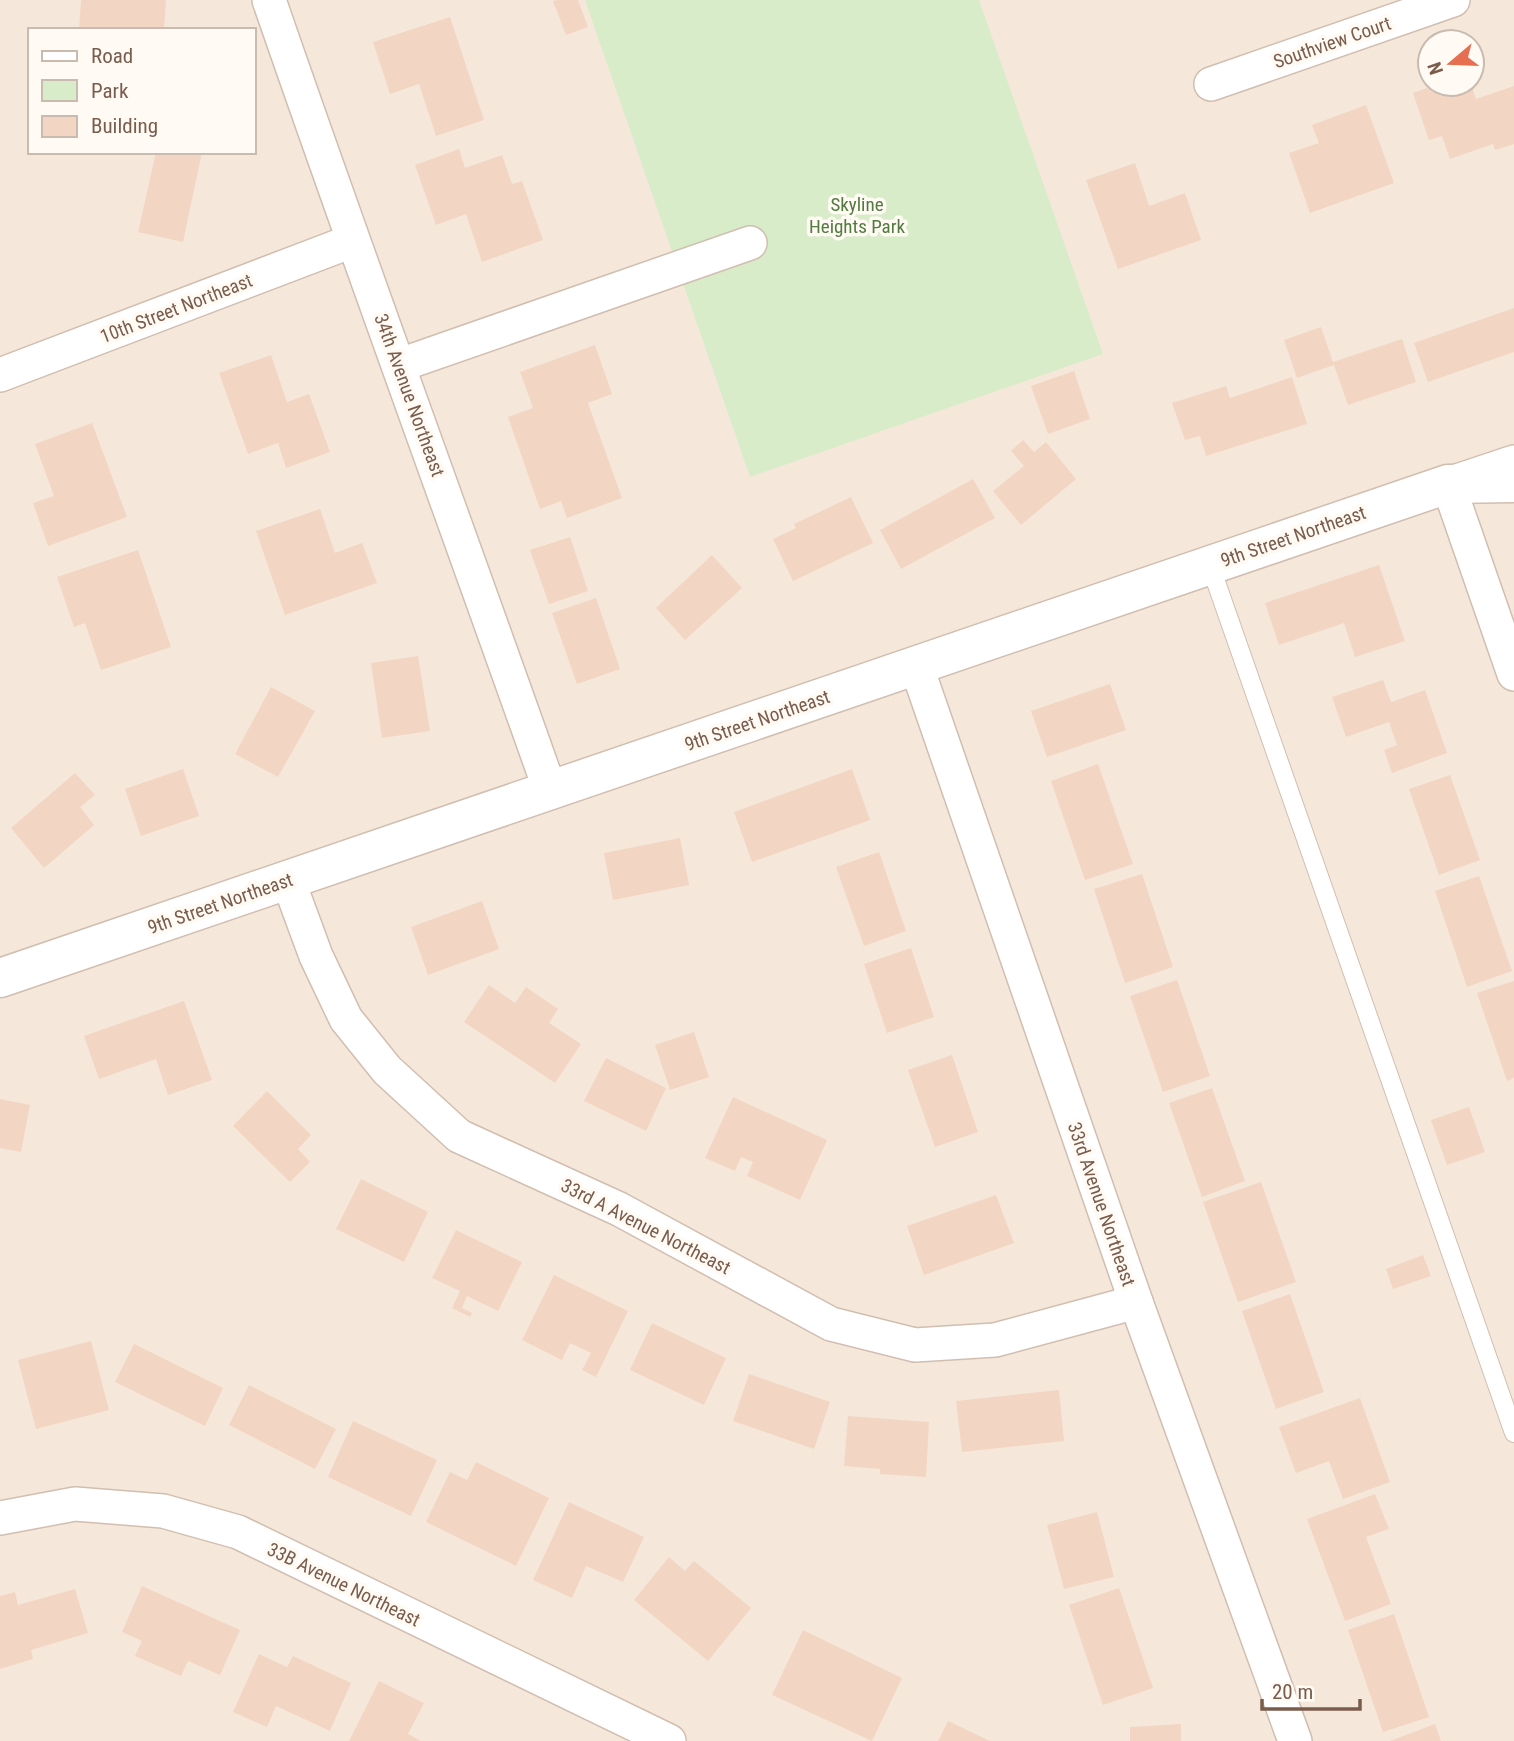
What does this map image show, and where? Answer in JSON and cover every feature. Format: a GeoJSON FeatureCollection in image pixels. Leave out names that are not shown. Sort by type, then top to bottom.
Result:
{"type":"FeatureCollection","features":[{"type":"Feature","properties":{"kind":"street","name":"34th Avenue Northeast"},"geometry":{"type":"LineString","coordinates":[[270,0],[352,241],[400,365],[550,790]]}},
{"type":"Feature","properties":{"kind":"street","name":"Southview Court"},"geometry":{"type":"LineString","coordinates":[[1211,84],[1452,0]]}},
{"type":"Feature","properties":{"kind":"street","name":"10th Street Northeast"},"geometry":{"type":"LineString","coordinates":[[0,375],[352,241]]}},
{"type":"Feature","properties":{"kind":"street"},"geometry":{"type":"LineString","coordinates":[[400,365],[750,243]]}},
{"type":"Feature","properties":{"kind":"street","name":"9th Street Northeast"},"geometry":{"type":"LineString","coordinates":[[0,978],[1514,462]]}},
{"type":"Feature","properties":{"kind":"street"},"geometry":{"type":"LineString","coordinates":[[1514,484],[1448,484],[1514,674]]}},
{"type":"Feature","properties":{"kind":"street","name":"33rd Avenue Northeast"},"geometry":{"type":"LineString","coordinates":[[916,665],[1136,1302],[1295,1741]]}},
{"type":"Feature","properties":{"kind":"street","name":"33rd A Avenue Northeast"},"geometry":{"type":"LineString","coordinates":[[288,880],[316,956],[346,1019],[387,1070],[459,1136],[619,1209],[831,1324],[915,1345],[995,1340],[1136,1302]]}},
{"type":"Feature","properties":{"kind":"street","name":"33B Avenue Northeast"},"geometry":{"type":"LineString","coordinates":[[0,1518],[75,1504],[163,1511],[238,1532],[669,1741]]}},
{"type":"Feature","properties":{"kind":"lane"},"geometry":{"type":"LineString","coordinates":[[1210,565],[1514,1433]]}},
{"type":"Feature","properties":{"kind":"shaded area"},"geometry":{"type":"Polygon","coordinates":[[[0,0],[1514,0],[1514,1741],[0,1741],[0,0]]]}},
{"type":"Feature","properties":{"kind":"green space","name":"Skyline Heights Park"},"geometry":{"type":"Polygon","coordinates":[[[585,0],[979,0],[1103,354],[750,477],[585,0]]]}},
{"type":"Feature","properties":{"kind":"building"},"geometry":{"type":"Polygon","coordinates":[[[81,0],[166,0],[164,28],[79,28],[81,0]]]}},
{"type":"Feature","properties":{"kind":"building"},"geometry":{"type":"Polygon","coordinates":[[[578,0],[588,27],[566,35],[553,1],[578,0]]]}},
{"type":"Feature","properties":{"kind":"building"},"geometry":{"type":"Polygon","coordinates":[[[450,17],[484,120],[436,136],[419,84],[390,94],[373,42],[450,17]]]}},
{"type":"Feature","properties":{"kind":"building"},"geometry":{"type":"Polygon","coordinates":[[[1514,86],[1514,144],[1495,150],[1493,144],[1450,159],[1442,136],[1429,140],[1413,93],[1416,92],[1416,98],[1476,99],[1486,98],[1486,96],[1514,86]]]}},
{"type":"Feature","properties":{"kind":"building"},"geometry":{"type":"Polygon","coordinates":[[[1366,105],[1394,183],[1310,213],[1289,153],[1319,143],[1312,125],[1366,105]]]}},
{"type":"Feature","properties":{"kind":"building"},"geometry":{"type":"Polygon","coordinates":[[[459,149],[465,168],[502,155],[512,184],[522,181],[543,240],[482,262],[466,214],[436,225],[415,165],[459,149]]]}},
{"type":"Feature","properties":{"kind":"building"},"geometry":{"type":"Polygon","coordinates":[[[156,154],[202,154],[183,242],[138,232],[156,154]]]}},
{"type":"Feature","properties":{"kind":"building"},"geometry":{"type":"Polygon","coordinates":[[[1135,163],[1149,206],[1185,193],[1201,240],[1118,269],[1086,180],[1135,163]]]}},
{"type":"Feature","properties":{"kind":"building"},"geometry":{"type":"Polygon","coordinates":[[[1514,308],[1514,352],[1428,382],[1414,343],[1514,308]]]}},
{"type":"Feature","properties":{"kind":"building"},"geometry":{"type":"Polygon","coordinates":[[[1321,327],[1333,362],[1402,339],[1416,382],[1348,405],[1334,365],[1297,378],[1284,340],[1321,327]]]}},
{"type":"Feature","properties":{"kind":"building"},"geometry":{"type":"Polygon","coordinates":[[[595,345],[612,394],[588,403],[622,498],[567,518],[561,501],[540,509],[508,417],[533,408],[520,372],[595,345]]]}},
{"type":"Feature","properties":{"kind":"building"},"geometry":{"type":"Polygon","coordinates":[[[271,355],[287,402],[309,394],[330,452],[286,468],[278,443],[248,454],[219,373],[271,355]]]}},
{"type":"Feature","properties":{"kind":"building"},"geometry":{"type":"Polygon","coordinates":[[[1074,371],[1090,419],[1048,434],[1031,386],[1074,371]]]}},
{"type":"Feature","properties":{"kind":"building"},"geometry":{"type":"Polygon","coordinates":[[[1292,377],[1307,424],[1206,456],[1200,436],[1185,440],[1172,403],[1226,386],[1230,398],[1292,377]]]}},
{"type":"Feature","properties":{"kind":"building"},"geometry":{"type":"Polygon","coordinates":[[[92,423],[127,517],[48,546],[33,503],[54,496],[35,444],[92,423]]]}},
{"type":"Feature","properties":{"kind":"building"},"geometry":{"type":"Polygon","coordinates":[[[1023,440],[1034,452],[1046,442],[1076,479],[1021,525],[993,491],[1024,466],[1011,451],[1023,440]]]}},
{"type":"Feature","properties":{"kind":"building"},"geometry":{"type":"Polygon","coordinates":[[[973,479],[995,518],[901,569],[880,530],[973,479]]]}},
{"type":"Feature","properties":{"kind":"building"},"geometry":{"type":"Polygon","coordinates":[[[851,497],[873,543],[793,581],[773,539],[796,528],[794,524],[851,497]]]}},
{"type":"Feature","properties":{"kind":"building"},"geometry":{"type":"Polygon","coordinates":[[[320,509],[335,553],[362,543],[377,583],[285,615],[256,531],[320,509]]]}},
{"type":"Feature","properties":{"kind":"building"},"geometry":{"type":"Polygon","coordinates":[[[570,537],[588,591],[549,604],[530,550],[570,537]]]}},
{"type":"Feature","properties":{"kind":"building"},"geometry":{"type":"Polygon","coordinates":[[[138,550],[171,647],[101,670],[85,623],[74,627],[57,577],[138,550]]]}},
{"type":"Feature","properties":{"kind":"building"},"geometry":{"type":"Polygon","coordinates":[[[712,555],[742,588],[685,640],[656,608],[712,555]]]}},
{"type":"Feature","properties":{"kind":"building"},"geometry":{"type":"Polygon","coordinates":[[[1379,565],[1405,641],[1355,657],[1344,623],[1279,645],[1265,603],[1379,565]]]}},
{"type":"Feature","properties":{"kind":"building"},"geometry":{"type":"Polygon","coordinates":[[[596,598],[620,669],[577,684],[552,613],[596,598]]]}},
{"type":"Feature","properties":{"kind":"building"},"geometry":{"type":"Polygon","coordinates":[[[418,656],[430,731],[382,738],[371,663],[418,656]]]}},
{"type":"Feature","properties":{"kind":"building"},"geometry":{"type":"Polygon","coordinates":[[[1383,680],[1391,702],[1425,690],[1447,753],[1392,773],[1384,750],[1397,745],[1389,722],[1346,737],[1332,697],[1383,680]]]}},
{"type":"Feature","properties":{"kind":"building"},"geometry":{"type":"Polygon","coordinates":[[[1110,684],[1126,730],[1047,757],[1031,711],[1110,684]]]}},
{"type":"Feature","properties":{"kind":"building"},"geometry":{"type":"Polygon","coordinates":[[[271,687],[315,711],[278,777],[235,754],[271,687]]]}},
{"type":"Feature","properties":{"kind":"building"},"geometry":{"type":"Polygon","coordinates":[[[1098,764],[1133,864],[1085,880],[1051,781],[1098,764]]]}},
{"type":"Feature","properties":{"kind":"building"},"geometry":{"type":"Polygon","coordinates":[[[183,769],[199,816],[141,836],[125,789],[183,769]]]}},
{"type":"Feature","properties":{"kind":"building"},"geometry":{"type":"Polygon","coordinates":[[[852,769],[870,820],[752,862],[734,812],[852,769]]]}},
{"type":"Feature","properties":{"kind":"building"},"geometry":{"type":"Polygon","coordinates":[[[75,773],[95,795],[80,807],[94,825],[44,868],[11,828],[75,773]]]}},
{"type":"Feature","properties":{"kind":"building"},"geometry":{"type":"Polygon","coordinates":[[[1450,775],[1480,860],[1439,875],[1409,789],[1450,775]]]}},
{"type":"Feature","properties":{"kind":"building"},"geometry":{"type":"Polygon","coordinates":[[[680,838],[689,885],[613,900],[604,853],[680,838]]]}},
{"type":"Feature","properties":{"kind":"building"},"geometry":{"type":"Polygon","coordinates":[[[879,852],[906,931],[864,946],[836,867],[879,852]]]}},
{"type":"Feature","properties":{"kind":"building"},"geometry":{"type":"Polygon","coordinates":[[[1142,874],[1173,967],[1125,983],[1094,889],[1142,874]]]}},
{"type":"Feature","properties":{"kind":"building"},"geometry":{"type":"Polygon","coordinates":[[[1479,876],[1512,971],[1467,987],[1435,891],[1479,876]]]}},
{"type":"Feature","properties":{"kind":"building"},"geometry":{"type":"Polygon","coordinates":[[[482,901],[499,949],[428,975],[411,927],[482,901]]]}},
{"type":"Feature","properties":{"kind":"building"},"geometry":{"type":"Polygon","coordinates":[[[911,948],[934,1017],[887,1033],[864,964],[911,948]]]}},
{"type":"Feature","properties":{"kind":"building"},"geometry":{"type":"Polygon","coordinates":[[[1177,980],[1210,1076],[1163,1092],[1130,996],[1177,980]]]}},
{"type":"Feature","properties":{"kind":"building"},"geometry":{"type":"Polygon","coordinates":[[[1514,981],[1514,1078],[1507,1081],[1477,993],[1514,981]]]}},
{"type":"Feature","properties":{"kind":"building"},"geometry":{"type":"Polygon","coordinates":[[[489,985],[515,1003],[526,987],[558,1009],[549,1023],[581,1044],[555,1083],[464,1022],[489,985]]]}},
{"type":"Feature","properties":{"kind":"building"},"geometry":{"type":"Polygon","coordinates":[[[184,1001],[212,1080],[168,1095],[156,1059],[99,1079],[84,1036],[184,1001]]]}},
{"type":"Feature","properties":{"kind":"building"},"geometry":{"type":"Polygon","coordinates":[[[694,1032],[709,1077],[670,1090],[655,1045],[694,1032]]]}},
{"type":"Feature","properties":{"kind":"building"},"geometry":{"type":"Polygon","coordinates":[[[952,1055],[978,1132],[935,1147],[908,1070],[952,1055]]]}},
{"type":"Feature","properties":{"kind":"building"},"geometry":{"type":"Polygon","coordinates":[[[606,1058],[666,1088],[646,1131],[584,1101],[606,1058]]]}},
{"type":"Feature","properties":{"kind":"building"},"geometry":{"type":"Polygon","coordinates":[[[1212,1088],[1245,1181],[1202,1197],[1169,1103],[1212,1088]]]}},
{"type":"Feature","properties":{"kind":"building"},"geometry":{"type":"Polygon","coordinates":[[[267,1091],[311,1135],[298,1149],[310,1162],[290,1182],[233,1126],[267,1091]]]}},
{"type":"Feature","properties":{"kind":"building"},"geometry":{"type":"Polygon","coordinates":[[[733,1097],[827,1140],[800,1200],[747,1176],[753,1162],[741,1157],[735,1171],[705,1158],[733,1097]]]}},
{"type":"Feature","properties":{"kind":"building"},"geometry":{"type":"Polygon","coordinates":[[[0,1099],[30,1105],[21,1152],[0,1148],[0,1099]]]}},
{"type":"Feature","properties":{"kind":"building"},"geometry":{"type":"Polygon","coordinates":[[[1469,1107],[1485,1152],[1447,1165],[1431,1120],[1469,1107]]]}},
{"type":"Feature","properties":{"kind":"building"},"geometry":{"type":"Polygon","coordinates":[[[361,1179],[428,1212],[404,1262],[336,1229],[361,1179]]]}},
{"type":"Feature","properties":{"kind":"building"},"geometry":{"type":"Polygon","coordinates":[[[1261,1182],[1296,1282],[1238,1302],[1203,1202],[1261,1182]]]}},
{"type":"Feature","properties":{"kind":"building"},"geometry":{"type":"Polygon","coordinates":[[[996,1195],[1014,1243],[924,1275],[907,1226],[996,1195]]]}},
{"type":"Feature","properties":{"kind":"building"},"geometry":{"type":"Polygon","coordinates":[[[456,1230],[522,1262],[498,1311],[467,1296],[462,1308],[472,1313],[470,1317],[452,1308],[460,1291],[432,1278],[456,1230]]]}},
{"type":"Feature","properties":{"kind":"building"},"geometry":{"type":"Polygon","coordinates":[[[1423,1255],[1431,1276],[1393,1289],[1386,1269],[1423,1255]]]}},
{"type":"Feature","properties":{"kind":"building"},"geometry":{"type":"Polygon","coordinates":[[[554,1275],[628,1311],[596,1377],[582,1370],[591,1353],[570,1343],[562,1360],[522,1340],[554,1275]]]}},
{"type":"Feature","properties":{"kind":"building"},"geometry":{"type":"Polygon","coordinates":[[[1290,1294],[1324,1392],[1276,1409],[1242,1311],[1290,1294]]]}},
{"type":"Feature","properties":{"kind":"building"},"geometry":{"type":"Polygon","coordinates":[[[652,1323],[726,1358],[704,1405],[630,1370],[652,1323]]]}},
{"type":"Feature","properties":{"kind":"building"},"geometry":{"type":"Polygon","coordinates":[[[91,1341],[109,1410],[36,1429],[18,1360],[91,1341]]]}},
{"type":"Feature","properties":{"kind":"building"},"geometry":{"type":"Polygon","coordinates":[[[134,1344],[223,1388],[205,1426],[115,1382],[134,1344]]]}},
{"type":"Feature","properties":{"kind":"building"},"geometry":{"type":"Polygon","coordinates":[[[749,1374],[830,1402],[814,1449],[733,1421],[749,1374]]]}},
{"type":"Feature","properties":{"kind":"building"},"geometry":{"type":"Polygon","coordinates":[[[249,1385],[336,1429],[315,1469],[229,1425],[249,1385]]]}},
{"type":"Feature","properties":{"kind":"building"},"geometry":{"type":"Polygon","coordinates":[[[1059,1390],[1064,1441],[962,1452],[956,1401],[1059,1390]]]}},
{"type":"Feature","properties":{"kind":"building"},"geometry":{"type":"Polygon","coordinates":[[[1360,1398],[1390,1482],[1343,1499],[1329,1461],[1296,1473],[1279,1427],[1360,1398]]]}},
{"type":"Feature","properties":{"kind":"building"},"geometry":{"type":"Polygon","coordinates":[[[848,1416],[929,1422],[926,1477],[880,1474],[880,1469],[844,1466],[848,1416]]]}},
{"type":"Feature","properties":{"kind":"building"},"geometry":{"type":"Polygon","coordinates":[[[353,1421],[437,1460],[411,1516],[328,1477],[353,1421]]]}},
{"type":"Feature","properties":{"kind":"building"},"geometry":{"type":"Polygon","coordinates":[[[476,1462],[549,1498],[516,1566],[426,1522],[450,1472],[467,1480],[476,1462]]]}},
{"type":"Feature","properties":{"kind":"building"},"geometry":{"type":"Polygon","coordinates":[[[1375,1494],[1389,1529],[1366,1537],[1391,1604],[1345,1621],[1307,1519],[1375,1494]]]}},
{"type":"Feature","properties":{"kind":"building"},"geometry":{"type":"Polygon","coordinates":[[[569,1502],[644,1537],[623,1582],[586,1566],[572,1598],[533,1580],[569,1502]]]}},
{"type":"Feature","properties":{"kind":"building"},"geometry":{"type":"Polygon","coordinates":[[[1097,1512],[1114,1577],[1064,1589],[1047,1525],[1097,1512]]]}},
{"type":"Feature","properties":{"kind":"building"},"geometry":{"type":"Polygon","coordinates":[[[669,1557],[685,1571],[694,1561],[751,1608],[708,1661],[634,1600],[669,1557]]]}},
{"type":"Feature","properties":{"kind":"building"},"geometry":{"type":"Polygon","coordinates":[[[142,1586],[240,1630],[220,1675],[188,1661],[181,1676],[135,1656],[142,1641],[122,1632],[142,1586]]]}},
{"type":"Feature","properties":{"kind":"building"},"geometry":{"type":"Polygon","coordinates":[[[1119,1588],[1153,1688],[1103,1705],[1069,1605],[1119,1588]]]}},
{"type":"Feature","properties":{"kind":"building"},"geometry":{"type":"Polygon","coordinates":[[[75,1589],[88,1633],[31,1650],[33,1659],[0,1669],[0,1596],[15,1592],[18,1605],[75,1589]]]}},
{"type":"Feature","properties":{"kind":"building"},"geometry":{"type":"Polygon","coordinates":[[[1394,1614],[1429,1717],[1383,1732],[1348,1630],[1394,1614]]]}},
{"type":"Feature","properties":{"kind":"building"},"geometry":{"type":"Polygon","coordinates":[[[803,1630],[902,1678],[872,1741],[772,1695],[803,1630]]]}},
{"type":"Feature","properties":{"kind":"building"},"geometry":{"type":"Polygon","coordinates":[[[259,1654],[287,1667],[293,1656],[351,1683],[330,1731],[276,1706],[267,1727],[233,1712],[259,1654]]]}},
{"type":"Feature","properties":{"kind":"building"},"geometry":{"type":"Polygon","coordinates":[[[379,1681],[424,1703],[408,1734],[421,1741],[349,1741],[379,1681]]]}},
{"type":"Feature","properties":{"kind":"building"},"geometry":{"type":"Polygon","coordinates":[[[948,1721],[990,1741],[938,1741],[948,1721]]]}},
{"type":"Feature","properties":{"kind":"building"},"geometry":{"type":"Polygon","coordinates":[[[1181,1724],[1181,1741],[1130,1741],[1130,1727],[1181,1724]]]}},
{"type":"Feature","properties":{"kind":"building"},"geometry":{"type":"Polygon","coordinates":[[[1435,1724],[1441,1741],[1390,1741],[1435,1724]]]}}]}
